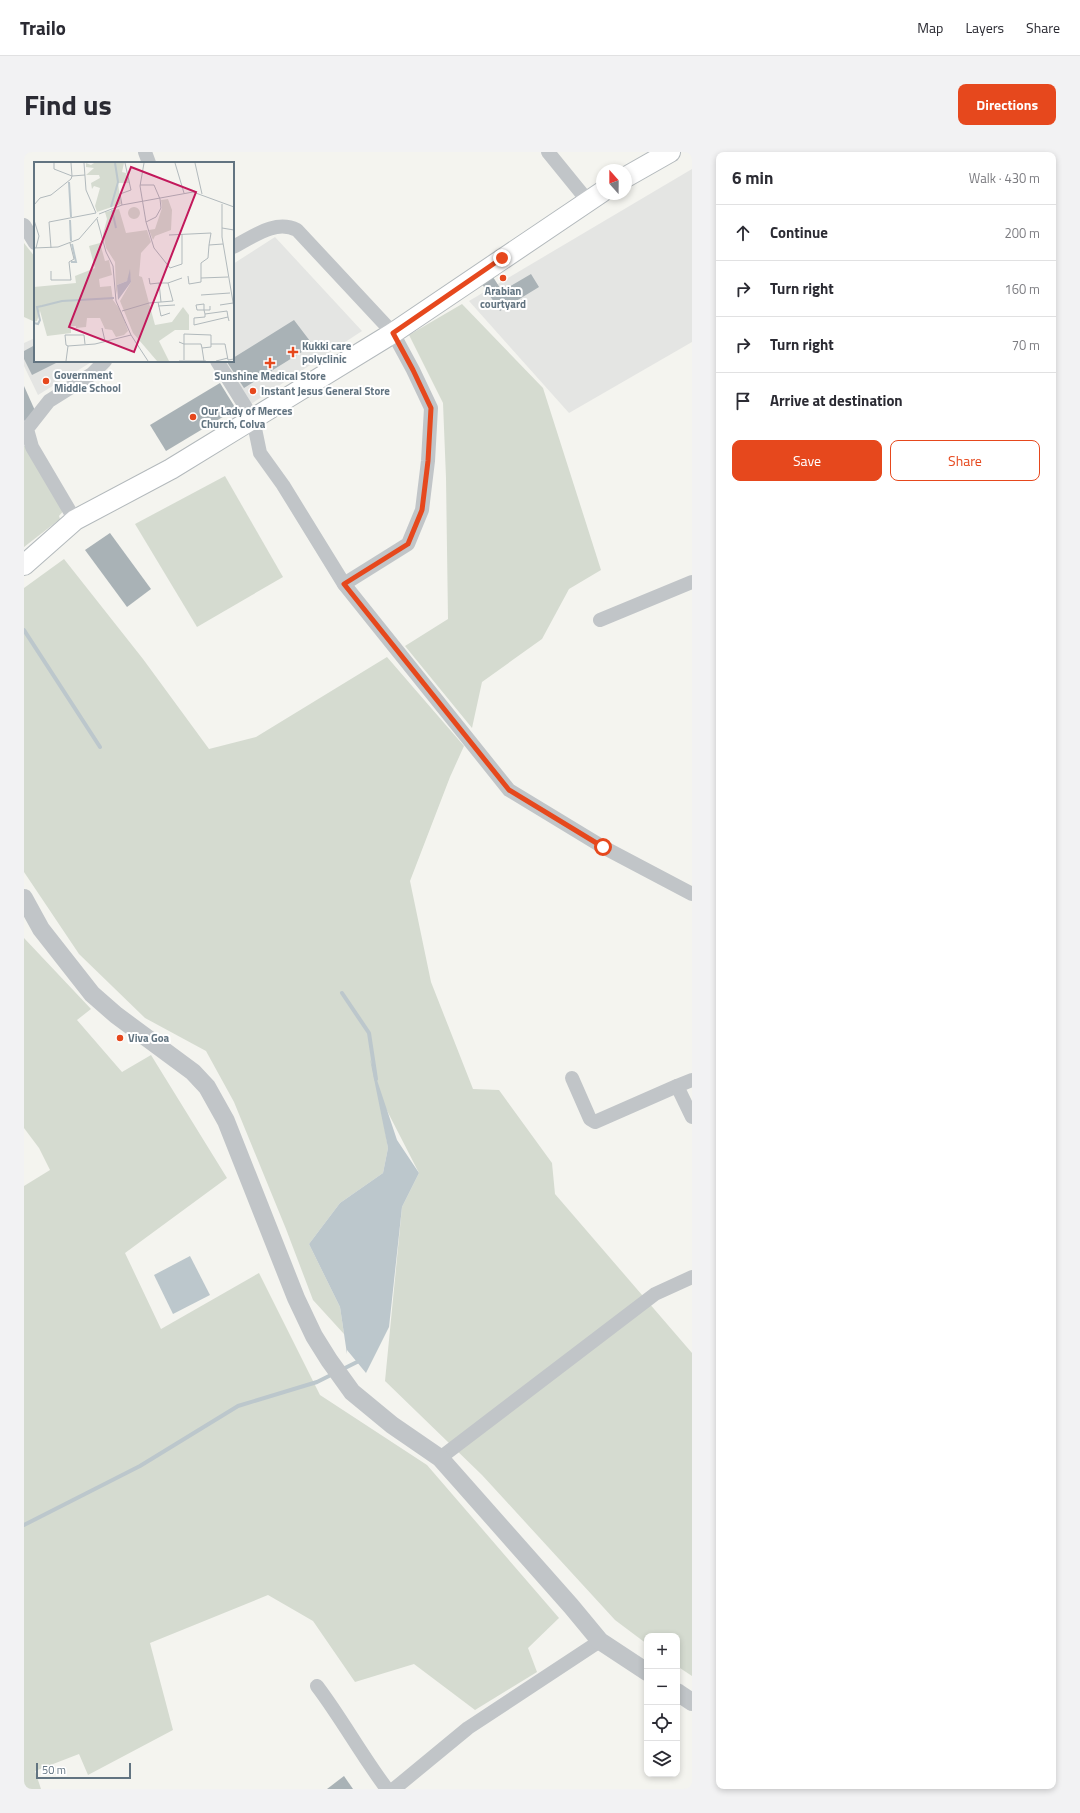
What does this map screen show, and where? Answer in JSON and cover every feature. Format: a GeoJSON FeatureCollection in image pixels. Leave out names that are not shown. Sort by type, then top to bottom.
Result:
{"type":"FeatureCollection","features":[{"type":"Feature","properties":{"kind":"main road"},"geometry":{"type":"LineString","coordinates":[[632,174],[670,152]]}},
{"type":"Feature","properties":{"kind":"main road"},"geometry":{"type":"LineString","coordinates":[[24,565],[75,520],[171,469],[393,333],[595,196]]}},
{"type":"Feature","properties":{"kind":"street"},"geometry":{"type":"LineString","coordinates":[[145,152],[148,162]]}},
{"type":"Feature","properties":{"kind":"street"},"geometry":{"type":"LineString","coordinates":[[548,152],[595,196]]}},
{"type":"Feature","properties":{"kind":"street"},"geometry":{"type":"LineString","coordinates":[[24,225],[34,241]]}},
{"type":"Feature","properties":{"kind":"street"},"geometry":{"type":"LineString","coordinates":[[234,246],[272,227],[285,226],[297,230],[393,333],[431,408],[428,461],[422,510],[408,544],[344,584]]}},
{"type":"Feature","properties":{"kind":"street"},"geometry":{"type":"LineString","coordinates":[[75,520],[32,448],[27,429],[49,401],[92,374],[104,362]]}},
{"type":"Feature","properties":{"kind":"street"},"geometry":{"type":"LineString","coordinates":[[218,362],[253,419],[260,453],[283,485],[344,584],[509,790],[603,847],[692,894]]}},
{"type":"Feature","properties":{"kind":"street"},"geometry":{"type":"LineString","coordinates":[[600,620],[692,582]]}},
{"type":"Feature","properties":{"kind":"street"},"geometry":{"type":"LineString","coordinates":[[24,898],[41,929],[92,994],[116,1015],[193,1072],[207,1087],[226,1121],[296,1298],[314,1336],[328,1360],[352,1392],[392,1425],[440,1458],[571,1606],[600,1641],[644,1670]]}},
{"type":"Feature","properties":{"kind":"street"},"geometry":{"type":"LineString","coordinates":[[572,1078],[590,1119],[595,1122],[692,1080]]}},
{"type":"Feature","properties":{"kind":"street"},"geometry":{"type":"LineString","coordinates":[[677,1086],[692,1117]]}},
{"type":"Feature","properties":{"kind":"street"},"geometry":{"type":"LineString","coordinates":[[440,1458],[654,1294],[692,1277]]}},
{"type":"Feature","properties":{"kind":"street"},"geometry":{"type":"LineString","coordinates":[[394,1789],[468,1728],[600,1641]]}},
{"type":"Feature","properties":{"kind":"street"},"geometry":{"type":"LineString","coordinates":[[317,1686],[342,1720],[373,1770],[387,1789]]}},
{"type":"Feature","properties":{"kind":"street"},"geometry":{"type":"LineString","coordinates":[[680,1694],[692,1702]]}},
{"type":"Feature","properties":{"kind":"shaded area"},"geometry":{"type":"Polygon","coordinates":[[[692,169],[692,342],[569,413],[469,301],[692,169]]]}},
{"type":"Feature","properties":{"kind":"shaded area"},"geometry":{"type":"Polygon","coordinates":[[[275,237],[362,331],[248,406],[222,362],[234,362],[234,263],[275,237]]]}},
{"type":"Feature","properties":{"kind":"shaded area"},"geometry":{"type":"Polygon","coordinates":[[[24,243],[34,256],[34,322],[24,317],[24,243]]]}},
{"type":"Feature","properties":{"kind":"shaded area"},"geometry":{"type":"Polygon","coordinates":[[[462,304],[543,388],[601,570],[569,589],[542,639],[482,682],[472,728],[405,646],[448,619],[446,478],[443,403],[409,335],[462,304]]]}},
{"type":"Feature","properties":{"kind":"shaded area","name":"Government Middle School"},"geometry":{"type":"Polygon","coordinates":[[[34,338],[34,362],[91,362],[38,395],[24,366],[24,343],[34,338]]]}},
{"type":"Feature","properties":{"kind":"shaded area"},"geometry":{"type":"Polygon","coordinates":[[[24,446],[26,446],[65,509],[59,516],[60,519],[24,547],[24,446]]]}},
{"type":"Feature","properties":{"kind":"shaded area"},"geometry":{"type":"Polygon","coordinates":[[[225,476],[283,577],[197,627],[135,524],[225,476]]]}},
{"type":"Feature","properties":{"kind":"shaded area"},"geometry":{"type":"Polygon","coordinates":[[[64,559],[143,659],[209,749],[256,737],[387,657],[464,746],[450,777],[410,881],[431,982],[473,1089],[499,1090],[552,1163],[555,1194],[692,1353],[692,1676],[680,1668],[680,1633],[644,1633],[644,1642],[615,1620],[482,1475],[385,1381],[402,1207],[419,1173],[379,1095],[388,1148],[383,1173],[340,1203],[309,1244],[340,1307],[344,1334],[313,1300],[286,1229],[234,1102],[206,1051],[145,1018],[79,954],[24,872],[24,588],[64,559]]]}},
{"type":"Feature","properties":{"kind":"shaded area"},"geometry":{"type":"Polygon","coordinates":[[[24,938],[91,1009],[77,1020],[122,1072],[151,1055],[227,1178],[125,1253],[161,1329],[259,1273],[320,1395],[427,1465],[559,1618],[528,1648],[537,1672],[475,1710],[414,1664],[355,1682],[313,1621],[268,1595],[150,1643],[173,1730],[88,1775],[79,1754],[35,1771],[41,1789],[24,1789],[24,1186],[50,1170],[39,1148],[24,1128],[24,938]]]}},
{"type":"Feature","properties":{"kind":"shaded area"},"geometry":{"type":"Polygon","coordinates":[[[370,1059],[397,1140],[419,1173],[402,1207],[389,1327],[366,1373],[347,1350],[347,1354],[340,1307],[309,1244],[340,1203],[383,1173],[388,1148],[370,1059]]]}},
{"type":"Feature","properties":{"kind":"shaded area"},"geometry":{"type":"Polygon","coordinates":[[[190,1256],[210,1295],[173,1314],[154,1275],[190,1256]]]}},
{"type":"Feature","properties":{"kind":"building"},"geometry":{"type":"Polygon","coordinates":[[[531,274],[539,287],[500,311],[482,284],[493,277],[502,291],[531,274]]]}},
{"type":"Feature","properties":{"kind":"building"},"geometry":{"type":"Polygon","coordinates":[[[294,320],[313,345],[244,388],[227,362],[234,362],[234,357],[294,320]]]}},
{"type":"Feature","properties":{"kind":"building"},"geometry":{"type":"Polygon","coordinates":[[[34,346],[34,362],[58,362],[32,375],[24,359],[24,351],[34,346]]]}},
{"type":"Feature","properties":{"kind":"building","name":"Our Lady of Merces Church, Colva"},"geometry":{"type":"Polygon","coordinates":[[[220,383],[236,409],[166,451],[150,425],[220,383]]]}},
{"type":"Feature","properties":{"kind":"building"},"geometry":{"type":"Polygon","coordinates":[[[24,386],[37,415],[24,421],[24,386]]]}},
{"type":"Feature","properties":{"kind":"building"},"geometry":{"type":"Polygon","coordinates":[[[110,533],[151,589],[127,607],[85,550],[110,533]]]}},
{"type":"Feature","properties":{"kind":"building"},"geometry":{"type":"Polygon","coordinates":[[[344,1776],[353,1789],[327,1789],[344,1776]]]}},
{"type":"Feature","properties":{"kind":"waterway"},"geometry":{"type":"LineString","coordinates":[[24,630],[100,747]]}},
{"type":"Feature","properties":{"kind":"waterway"},"geometry":{"type":"LineString","coordinates":[[342,993],[369,1033],[376,1079]]}},
{"type":"Feature","properties":{"kind":"waterway"},"geometry":{"type":"LineString","coordinates":[[341,1370],[357,1362],[360,1358]]}},
{"type":"Feature","properties":{"kind":"waterway"},"geometry":{"type":"LineString","coordinates":[[24,1525],[140,1466],[238,1406],[317,1382],[333,1374]]}},
{"type":"Feature","properties":{"kind":"place","name":"Arabian courtyard"},"geometry":{"type":"Point","coordinates":[503,278]}},
{"type":"Feature","properties":{"kind":"place","name":"Kukki care polyclinic"},"geometry":{"type":"Point","coordinates":[293,352]}},
{"type":"Feature","properties":{"kind":"place","name":"Sunshine Medical Store"},"geometry":{"type":"Point","coordinates":[270,363]}},
{"type":"Feature","properties":{"kind":"place","name":"Government Middle School"},"geometry":{"type":"Point","coordinates":[46,381]}},
{"type":"Feature","properties":{"kind":"place","name":"Instant Jesus General Store"},"geometry":{"type":"Point","coordinates":[253,391]}},
{"type":"Feature","properties":{"kind":"place","name":"Our Lady of Merces Church, Colva"},"geometry":{"type":"Point","coordinates":[193,417]}},
{"type":"Feature","properties":{"kind":"place","name":"Viva Goa"},"geometry":{"type":"Point","coordinates":[120,1038]}},
{"type":"Feature","properties":{"kind":"route"},"geometry":{"type":"LineString","coordinates":[[502,258],[393,333],[431,408],[428,461],[422,510],[408,544],[344,584],[509,790],[603,847]]}}]}
